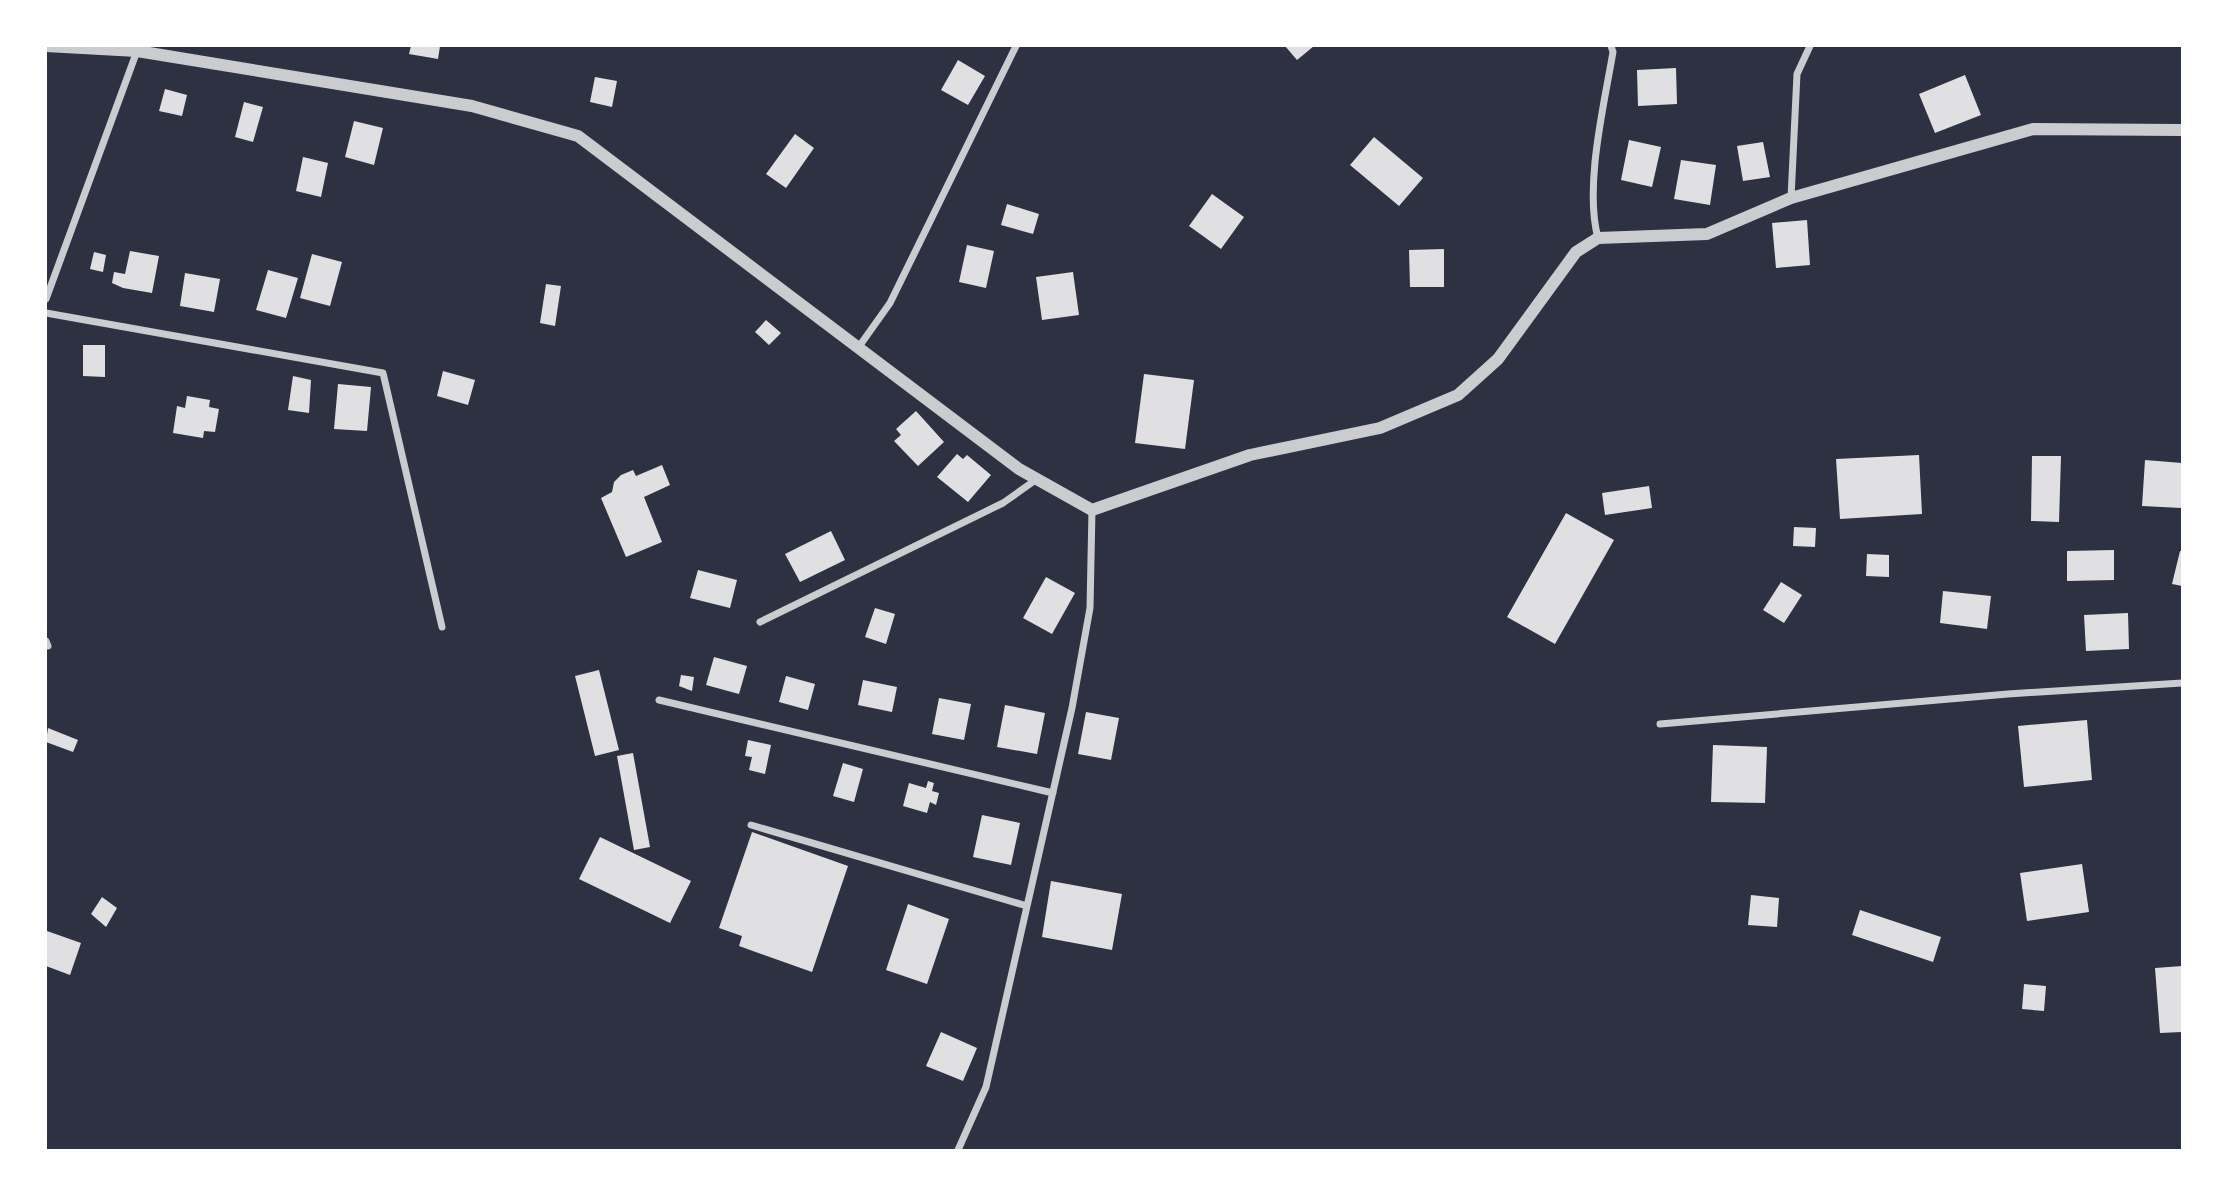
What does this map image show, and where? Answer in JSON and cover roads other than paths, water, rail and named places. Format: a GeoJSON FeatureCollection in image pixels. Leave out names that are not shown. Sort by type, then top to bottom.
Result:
{"type":"FeatureCollection","features":[{"type":"Feature","properties":{"kind":"street"},"geometry":{"type":"LineString","coordinates":[[46,46],[137,51],[472,106],[578,136],[1019,469],[1092,510],[1250,455],[1380,428],[1458,395],[1498,359],[1576,252],[1598,238],[1707,234],[1791,198],[2033,128],[2182,130]]}},
{"type":"Feature","properties":{"kind":"street"},"geometry":{"type":"LineString","coordinates":[[858,348],[890,303],[1016,46]]}},
{"type":"Feature","properties":{"kind":"street"},"geometry":{"type":"LineString","coordinates":[[1598,238],[1592,219],[1594,175],[1613,52],[1611,46]]}},
{"type":"Feature","properties":{"kind":"street"},"geometry":{"type":"LineString","coordinates":[[1791,198],[1797,74],[1810,46]]}},
{"type":"Feature","properties":{"kind":"street"},"geometry":{"type":"LineString","coordinates":[[46,299],[137,51]]}},
{"type":"Feature","properties":{"kind":"street"},"geometry":{"type":"LineString","coordinates":[[46,313],[383,373],[442,627]]}},
{"type":"Feature","properties":{"kind":"street"},"geometry":{"type":"LineString","coordinates":[[760,622],[1003,503],[1037,479]]}},
{"type":"Feature","properties":{"kind":"street"},"geometry":{"type":"LineString","coordinates":[[958,1150],[986,1087],[1072,708],[1090,608],[1092,510]]}},
{"type":"Feature","properties":{"kind":"street"},"geometry":{"type":"LineString","coordinates":[[1660,724],[2021,693],[2182,683]]}},
{"type":"Feature","properties":{"kind":"street"},"geometry":{"type":"LineString","coordinates":[[659,700],[1053,793]]}},
{"type":"Feature","properties":{"kind":"street"},"geometry":{"type":"LineString","coordinates":[[751,825],[1027,906]]}}]}
